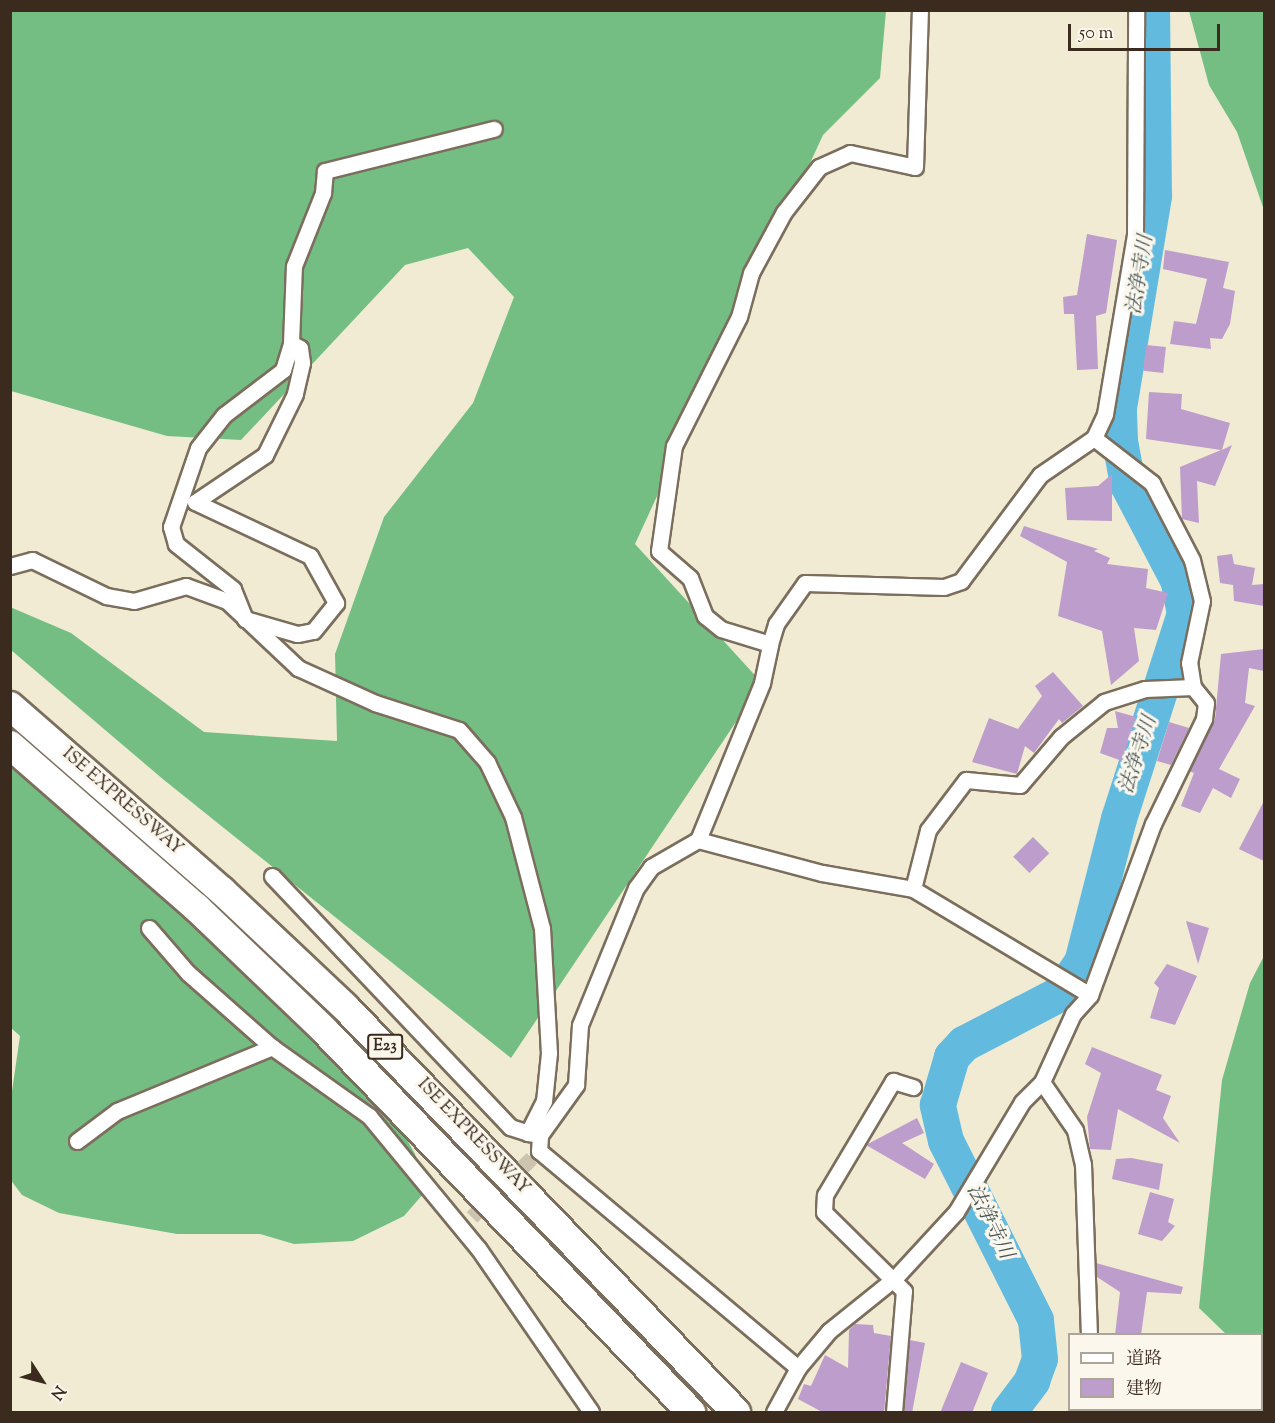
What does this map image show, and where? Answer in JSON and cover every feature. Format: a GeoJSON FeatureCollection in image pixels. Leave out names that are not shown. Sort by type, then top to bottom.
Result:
{"type":"FeatureCollection","features":[{"type":"Feature","properties":{"kind":"highway","name":"ISE EXPRESSWAY"},"geometry":{"type":"LineString","coordinates":[[10,706],[222,891],[345,1007],[736,1413]]}},
{"type":"Feature","properties":{"kind":"highway","name":"ISE EXPRESSWAY"},"geometry":{"type":"LineString","coordinates":[[10,745],[197,908],[324,1030],[691,1413]]}},
{"type":"Feature","properties":{"kind":"street"},"geometry":{"type":"LineString","coordinates":[[770,644],[721,629],[705,616],[690,578],[659,551],[674,447],[739,318],[751,273],[784,212],[819,167],[850,153],[915,167],[920,10]]}},
{"type":"Feature","properties":{"kind":"street"},"geometry":{"type":"LineString","coordinates":[[534,1134],[576,1085],[580,1025],[636,888],[651,867],[698,840],[762,683],[776,624],[805,583],[944,587],[961,580],[1041,475],[1094,438],[1105,414],[1135,235],[1136,10]]}},
{"type":"Feature","properties":{"kind":"street"},"geometry":{"type":"LineString","coordinates":[[245,620],[233,589],[176,544],[171,527],[188,499],[198,448],[224,415],[283,370],[291,342],[294,266],[323,193],[325,171],[494,129]]}},
{"type":"Feature","properties":{"kind":"street"},"geometry":{"type":"LineString","coordinates":[[188,499],[265,454],[295,394],[302,363],[300,348],[291,342]]}},
{"type":"Feature","properties":{"kind":"street"},"geometry":{"type":"LineString","coordinates":[[774,1413],[798,1368],[829,1331],[895,1278],[956,1212],[1022,1102],[1042,1082],[1073,1014],[1090,995],[1153,824],[1204,719],[1206,703],[1193,687],[1189,663],[1202,602],[1192,560],[1152,483],[1094,438]]}},
{"type":"Feature","properties":{"kind":"street"},"geometry":{"type":"LineString","coordinates":[[188,499],[310,556],[336,603],[320,625],[297,634],[245,620]]}},
{"type":"Feature","properties":{"kind":"street"},"geometry":{"type":"LineString","coordinates":[[10,566],[32,560],[106,596],[134,600],[186,586],[227,601],[298,668],[375,703],[459,730],[487,762],[513,817],[542,928],[549,1053],[544,1101],[534,1134],[539,1151],[798,1368]]}},
{"type":"Feature","properties":{"kind":"street"},"geometry":{"type":"LineString","coordinates":[[913,889],[928,830],[966,780],[1020,785],[1061,737],[1104,702],[1145,689],[1193,687]]}},
{"type":"Feature","properties":{"kind":"street"},"geometry":{"type":"LineString","coordinates":[[698,840],[822,873],[913,889],[1090,995]]}},
{"type":"Feature","properties":{"kind":"street"},"geometry":{"type":"LineString","coordinates":[[272,876],[510,1127],[534,1134]]}},
{"type":"Feature","properties":{"kind":"street"},"geometry":{"type":"LineString","coordinates":[[149,928],[188,973],[272,1047],[369,1116],[468,1223],[591,1413]]}},
{"type":"Feature","properties":{"kind":"street"},"geometry":{"type":"LineString","coordinates":[[77,1141],[117,1111],[272,1047]]}},
{"type":"Feature","properties":{"kind":"street"},"geometry":{"type":"LineString","coordinates":[[894,1413],[904,1291],[895,1278],[824,1212],[825,1195],[893,1081],[913,1087]]}},
{"type":"Feature","properties":{"kind":"street"},"geometry":{"type":"LineString","coordinates":[[1042,1082],[1075,1130],[1083,1164],[1089,1333]]}},
{"type":"Feature","properties":{"kind":"green space"},"geometry":{"type":"Polygon","coordinates":[[[11,11],[886,11],[880,78],[823,135],[635,544],[762,683],[511,1058],[164,780],[11,650],[10,607],[71,633],[204,732],[337,741],[335,654],[384,517],[473,403],[514,297],[468,248],[405,265],[241,440],[167,436],[11,391],[11,11]]]}},
{"type":"Feature","properties":{"kind":"green space"},"geometry":{"type":"Polygon","coordinates":[[[1189,11],[1264,11],[1264,210],[1237,132],[1209,85],[1189,11]]]}},
{"type":"Feature","properties":{"kind":"green space"},"geometry":{"type":"Polygon","coordinates":[[[10,752],[42,788],[386,1102],[415,1154],[424,1193],[404,1216],[353,1241],[294,1244],[260,1234],[177,1234],[59,1213],[22,1195],[10,1179],[11,1098],[20,1036],[10,1027],[10,752]]]}},
{"type":"Feature","properties":{"kind":"green space"},"geometry":{"type":"Polygon","coordinates":[[[1264,956],[1264,1371],[1263,1333],[1225,1333],[1199,1308],[1222,1080],[1250,983],[1264,956]]]}},
{"type":"Feature","properties":{"kind":"building"},"geometry":{"type":"Polygon","coordinates":[[[1087,234],[1117,240],[1106,313],[1096,316],[1098,369],[1077,370],[1074,314],[1064,314],[1063,297],[1077,295],[1087,234]]]}},
{"type":"Feature","properties":{"kind":"building"},"geometry":{"type":"Polygon","coordinates":[[[1165,250],[1229,262],[1223,288],[1235,291],[1230,324],[1222,339],[1210,338],[1211,349],[1170,344],[1174,321],[1196,324],[1207,279],[1163,269],[1165,250]]]}},
{"type":"Feature","properties":{"kind":"building"},"geometry":{"type":"Polygon","coordinates":[[[1146,345],[1166,347],[1163,373],[1143,371],[1146,345]]]}},
{"type":"Feature","properties":{"kind":"building"},"geometry":{"type":"Polygon","coordinates":[[[1149,392],[1182,394],[1181,409],[1230,423],[1222,450],[1232,445],[1215,486],[1197,481],[1199,523],[1182,519],[1180,467],[1221,450],[1146,439],[1149,392]]]}},
{"type":"Feature","properties":{"kind":"building"},"geometry":{"type":"Polygon","coordinates":[[[1112,474],[1112,521],[1067,520],[1065,488],[1098,486],[1112,474]]]}},
{"type":"Feature","properties":{"kind":"building"},"geometry":{"type":"Polygon","coordinates":[[[1024,526],[1098,549],[1094,551],[1110,558],[1107,564],[1148,569],[1146,588],[1168,593],[1156,630],[1134,628],[1139,661],[1111,685],[1102,631],[1058,616],[1067,562],[1020,536],[1024,526]]]}},
{"type":"Feature","properties":{"kind":"building"},"geometry":{"type":"Polygon","coordinates":[[[1232,554],[1234,564],[1255,568],[1252,585],[1264,584],[1264,606],[1234,601],[1233,585],[1220,583],[1217,556],[1232,554]]]}},
{"type":"Feature","properties":{"kind":"building"},"geometry":{"type":"Polygon","coordinates":[[[1264,649],[1264,671],[1249,668],[1245,703],[1255,706],[1219,769],[1240,779],[1231,798],[1213,788],[1200,813],[1181,806],[1194,773],[1189,771],[1215,719],[1221,654],[1264,649]]]}},
{"type":"Feature","properties":{"kind":"building"},"geometry":{"type":"Polygon","coordinates":[[[1053,672],[1083,706],[1062,723],[1059,719],[1034,753],[1025,746],[1017,774],[972,762],[989,718],[1018,729],[1042,696],[1035,686],[1053,672]]]}},
{"type":"Feature","properties":{"kind":"building"},"geometry":{"type":"Polygon","coordinates":[[[1115,711],[1136,717],[1122,761],[1100,753],[1107,728],[1118,728],[1115,711]]]}},
{"type":"Feature","properties":{"kind":"building"},"geometry":{"type":"Polygon","coordinates":[[[1169,722],[1189,728],[1171,765],[1157,761],[1169,722]]]}},
{"type":"Feature","properties":{"kind":"building"},"geometry":{"type":"Polygon","coordinates":[[[1264,801],[1264,861],[1239,849],[1264,801]]]}},
{"type":"Feature","properties":{"kind":"building"},"geometry":{"type":"Polygon","coordinates":[[[1033,837],[1049,853],[1029,873],[1013,857],[1033,837]]]}},
{"type":"Feature","properties":{"kind":"building"},"geometry":{"type":"Polygon","coordinates":[[[1186,921],[1209,928],[1198,964],[1186,921]]]}},
{"type":"Feature","properties":{"kind":"building"},"geometry":{"type":"Polygon","coordinates":[[[1167,964],[1197,976],[1175,1025],[1150,1018],[1159,988],[1154,983],[1167,964]]]}},
{"type":"Feature","properties":{"kind":"building"},"geometry":{"type":"Polygon","coordinates":[[[1092,1047],[1162,1075],[1156,1090],[1171,1096],[1163,1118],[1180,1143],[1118,1109],[1111,1150],[1090,1149],[1087,1117],[1101,1073],[1085,1064],[1092,1047]]]}},
{"type":"Feature","properties":{"kind":"building"},"geometry":{"type":"Polygon","coordinates":[[[917,1118],[924,1133],[902,1143],[934,1164],[925,1179],[866,1145],[917,1118]]]}},
{"type":"Feature","properties":{"kind":"building"},"geometry":{"type":"Polygon","coordinates":[[[1131,1158],[1163,1164],[1159,1190],[1112,1179],[1116,1159],[1131,1158]]]}},
{"type":"Feature","properties":{"kind":"building"},"geometry":{"type":"Polygon","coordinates":[[[1150,1192],[1174,1199],[1168,1222],[1175,1226],[1162,1241],[1138,1234],[1150,1192]]]}},
{"type":"Feature","properties":{"kind":"building"},"geometry":{"type":"Polygon","coordinates":[[[1096,1263],[1183,1287],[1181,1294],[1147,1292],[1141,1333],[1115,1333],[1120,1292],[1097,1277],[1096,1263]]]}},
{"type":"Feature","properties":{"kind":"building"},"geometry":{"type":"Polygon","coordinates":[[[855,1324],[873,1325],[874,1333],[891,1336],[884,1413],[824,1413],[798,1399],[804,1384],[811,1386],[825,1355],[848,1368],[849,1330],[855,1324]]]}},
{"type":"Feature","properties":{"kind":"building"},"geometry":{"type":"Polygon","coordinates":[[[910,1340],[925,1343],[912,1413],[904,1413],[910,1340]]]}},
{"type":"Feature","properties":{"kind":"building"},"geometry":{"type":"Polygon","coordinates":[[[961,1362],[988,1373],[972,1413],[940,1413],[961,1362]]]}},
{"type":"Feature","properties":{"kind":"waterway","name":"法浄寺川"},"geometry":{"type":"LineString","coordinates":[[1009,1412],[1032,1381],[1040,1359],[1036,1320],[946,1141],[938,1105],[952,1057],[964,1044],[1060,994],[1082,963],[1119,819],[1185,614],[1179,582],[1128,485],[1120,441],[1119,408],[1154,196],[1152,10]]}},
{"type":"Feature","properties":{"kind":"tunnel"},"geometry":{"type":"LineString","coordinates":[[472,1217],[539,1151]]}}]}
